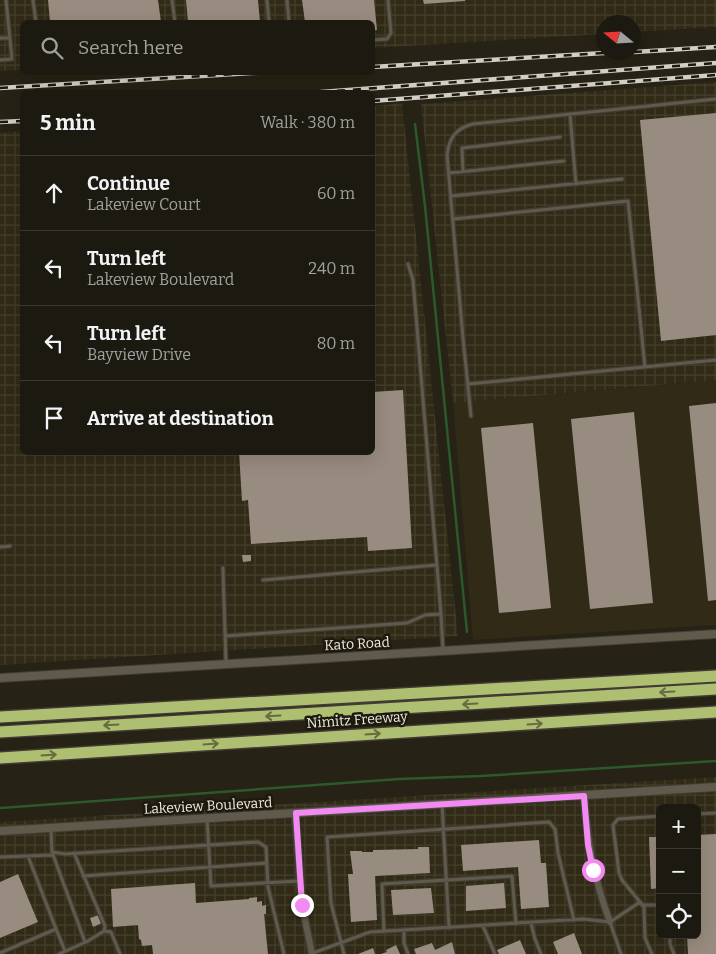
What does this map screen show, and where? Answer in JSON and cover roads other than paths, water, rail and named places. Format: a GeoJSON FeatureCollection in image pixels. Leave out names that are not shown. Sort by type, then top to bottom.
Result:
{"type":"FeatureCollection","features":[{"type":"Feature","properties":{"kind":"highway","name":"Nimitz Freeway"},"geometry":{"type":"LineString","coordinates":[[0,717],[716,676]]}},
{"type":"Feature","properties":{"kind":"highway"},"geometry":{"type":"LineString","coordinates":[[0,732],[716,689]]}},
{"type":"Feature","properties":{"kind":"highway","name":"Nimitz Freeway"},"geometry":{"type":"LineString","coordinates":[[0,758],[716,712]]}},
{"type":"Feature","properties":{"kind":"street","name":"Kato Road"},"geometry":{"type":"LineString","coordinates":[[0,678],[716,634]]}},
{"type":"Feature","properties":{"kind":"street","name":"Lakeview Boulevard"},"geometry":{"type":"LineString","coordinates":[[0,831],[716,788]]}},
{"type":"Feature","properties":{"kind":"street"},"geometry":{"type":"LineString","coordinates":[[584,796],[588,845],[593,870],[610,922]]}},
{"type":"Feature","properties":{"kind":"street"},"geometry":{"type":"LineString","coordinates":[[296,813],[299,881],[306,929],[312,953]]}},
{"type":"Feature","properties":{"kind":"lane"},"geometry":{"type":"LineString","coordinates":[[0,60],[12,60],[6,0]]}},
{"type":"Feature","properties":{"kind":"lane"},"geometry":{"type":"LineString","coordinates":[[33,0],[36,20]]}},
{"type":"Feature","properties":{"kind":"lane"},"geometry":{"type":"LineString","coordinates":[[172,0],[175,20]]}},
{"type":"Feature","properties":{"kind":"lane"},"geometry":{"type":"LineString","coordinates":[[267,0],[269,20]]}},
{"type":"Feature","properties":{"kind":"lane"},"geometry":{"type":"LineString","coordinates":[[287,0],[289,20]]}},
{"type":"Feature","properties":{"kind":"lane"},"geometry":{"type":"LineString","coordinates":[[375,40],[387,39],[391,33],[388,0]]}},
{"type":"Feature","properties":{"kind":"lane"},"geometry":{"type":"LineString","coordinates":[[0,38],[10,38]]}},
{"type":"Feature","properties":{"kind":"lane"},"geometry":{"type":"LineString","coordinates":[[471,416],[449,173],[448,146],[451,138],[463,126],[473,124],[716,99]]}},
{"type":"Feature","properties":{"kind":"lane"},"geometry":{"type":"LineString","coordinates":[[570,114],[576,184]]}},
{"type":"Feature","properties":{"kind":"lane"},"geometry":{"type":"LineString","coordinates":[[463,172],[462,148],[560,137]]}},
{"type":"Feature","properties":{"kind":"lane"},"geometry":{"type":"LineString","coordinates":[[449,173],[564,161]]}},
{"type":"Feature","properties":{"kind":"lane"},"geometry":{"type":"LineString","coordinates":[[451,196],[622,180]]}},
{"type":"Feature","properties":{"kind":"lane"},"geometry":{"type":"LineString","coordinates":[[453,219],[628,201],[645,367]]}},
{"type":"Feature","properties":{"kind":"lane"},"geometry":{"type":"LineString","coordinates":[[408,264],[413,280],[443,651]]}},
{"type":"Feature","properties":{"kind":"lane"},"geometry":{"type":"LineString","coordinates":[[468,384],[716,360]]}},
{"type":"Feature","properties":{"kind":"lane"},"geometry":{"type":"LineString","coordinates":[[0,547],[10,546]]}},
{"type":"Feature","properties":{"kind":"lane"},"geometry":{"type":"LineString","coordinates":[[263,580],[436,565]]}},
{"type":"Feature","properties":{"kind":"lane"},"geometry":{"type":"LineString","coordinates":[[222,568],[226,665]]}},
{"type":"Feature","properties":{"kind":"lane"},"geometry":{"type":"LineString","coordinates":[[225,636],[407,623],[425,614],[440,614]]}},
{"type":"Feature","properties":{"kind":"lane"},"geometry":{"type":"LineString","coordinates":[[442,804],[449,928]]}},
{"type":"Feature","properties":{"kind":"lane"},"geometry":{"type":"LineString","coordinates":[[701,814],[716,813]]}},
{"type":"Feature","properties":{"kind":"lane"},"geometry":{"type":"LineString","coordinates":[[652,954],[645,938],[644,907],[622,880],[619,873],[613,825],[618,819],[656,816]]}},
{"type":"Feature","properties":{"kind":"lane"},"geometry":{"type":"LineString","coordinates":[[207,818],[211,886],[299,881]]}},
{"type":"Feature","properties":{"kind":"lane"},"geometry":{"type":"LineString","coordinates":[[344,954],[331,903],[327,837],[549,822],[555,829],[558,854],[574,920]]}},
{"type":"Feature","properties":{"kind":"lane"},"geometry":{"type":"LineString","coordinates":[[51,828],[52,853],[85,942]]}},
{"type":"Feature","properties":{"kind":"lane"},"geometry":{"type":"LineString","coordinates":[[0,858],[52,853],[258,842],[266,847],[268,884],[284,954]]}},
{"type":"Feature","properties":{"kind":"lane"},"geometry":{"type":"LineString","coordinates":[[74,853],[105,926],[104,931]]}},
{"type":"Feature","properties":{"kind":"lane"},"geometry":{"type":"LineString","coordinates":[[28,856],[65,951]]}},
{"type":"Feature","properties":{"kind":"lane"},"geometry":{"type":"LineString","coordinates":[[83,876],[267,863]]}},
{"type":"Feature","properties":{"kind":"lane"},"geometry":{"type":"LineString","coordinates":[[384,931],[382,884],[512,876],[516,924]]}},
{"type":"Feature","properties":{"kind":"lane"},"geometry":{"type":"LineString","coordinates":[[312,953],[370,932],[582,919],[610,922],[641,904],[656,905]]}},
{"type":"Feature","properties":{"kind":"lane"},"geometry":{"type":"LineString","coordinates":[[610,922],[621,954]]}},
{"type":"Feature","properties":{"kind":"lane"},"geometry":{"type":"LineString","coordinates":[[531,923],[541,954]]}},
{"type":"Feature","properties":{"kind":"lane"},"geometry":{"type":"LineString","coordinates":[[483,926],[495,954]]}},
{"type":"Feature","properties":{"kind":"lane"},"geometry":{"type":"LineString","coordinates":[[1,953],[56,929]]}},
{"type":"Feature","properties":{"kind":"lane"},"geometry":{"type":"LineString","coordinates":[[404,930],[404,943],[408,954]]}},
{"type":"Feature","properties":{"kind":"lane"},"geometry":{"type":"LineString","coordinates":[[59,954],[104,931],[111,932],[120,954]]}},
{"type":"Feature","properties":{"kind":"lane"},"geometry":{"type":"LineString","coordinates":[[670,939],[674,954]]}},
{"type":"Feature","properties":{"kind":"waterway"},"geometry":{"type":"LineString","coordinates":[[415,124],[425,206],[467,632]]}},
{"type":"Feature","properties":{"kind":"waterway"},"geometry":{"type":"LineString","coordinates":[[0,808],[399,779],[481,776],[716,761]]}},
{"type":"Feature","properties":{"kind":"railway"},"geometry":{"type":"LineString","coordinates":[[641,52],[716,47]]}},
{"type":"Feature","properties":{"kind":"railway"},"geometry":{"type":"LineString","coordinates":[[375,67],[596,54]]}},
{"type":"Feature","properties":{"kind":"railway"},"geometry":{"type":"LineString","coordinates":[[348,90],[716,63]]}},
{"type":"Feature","properties":{"kind":"railway"},"geometry":{"type":"LineString","coordinates":[[0,88],[219,75]]}},
{"type":"Feature","properties":{"kind":"railway"},"geometry":{"type":"LineString","coordinates":[[375,101],[716,75]]}},
{"type":"Feature","properties":{"kind":"railway"},"geometry":{"type":"LineString","coordinates":[[0,122],[20,121]]}}]}
